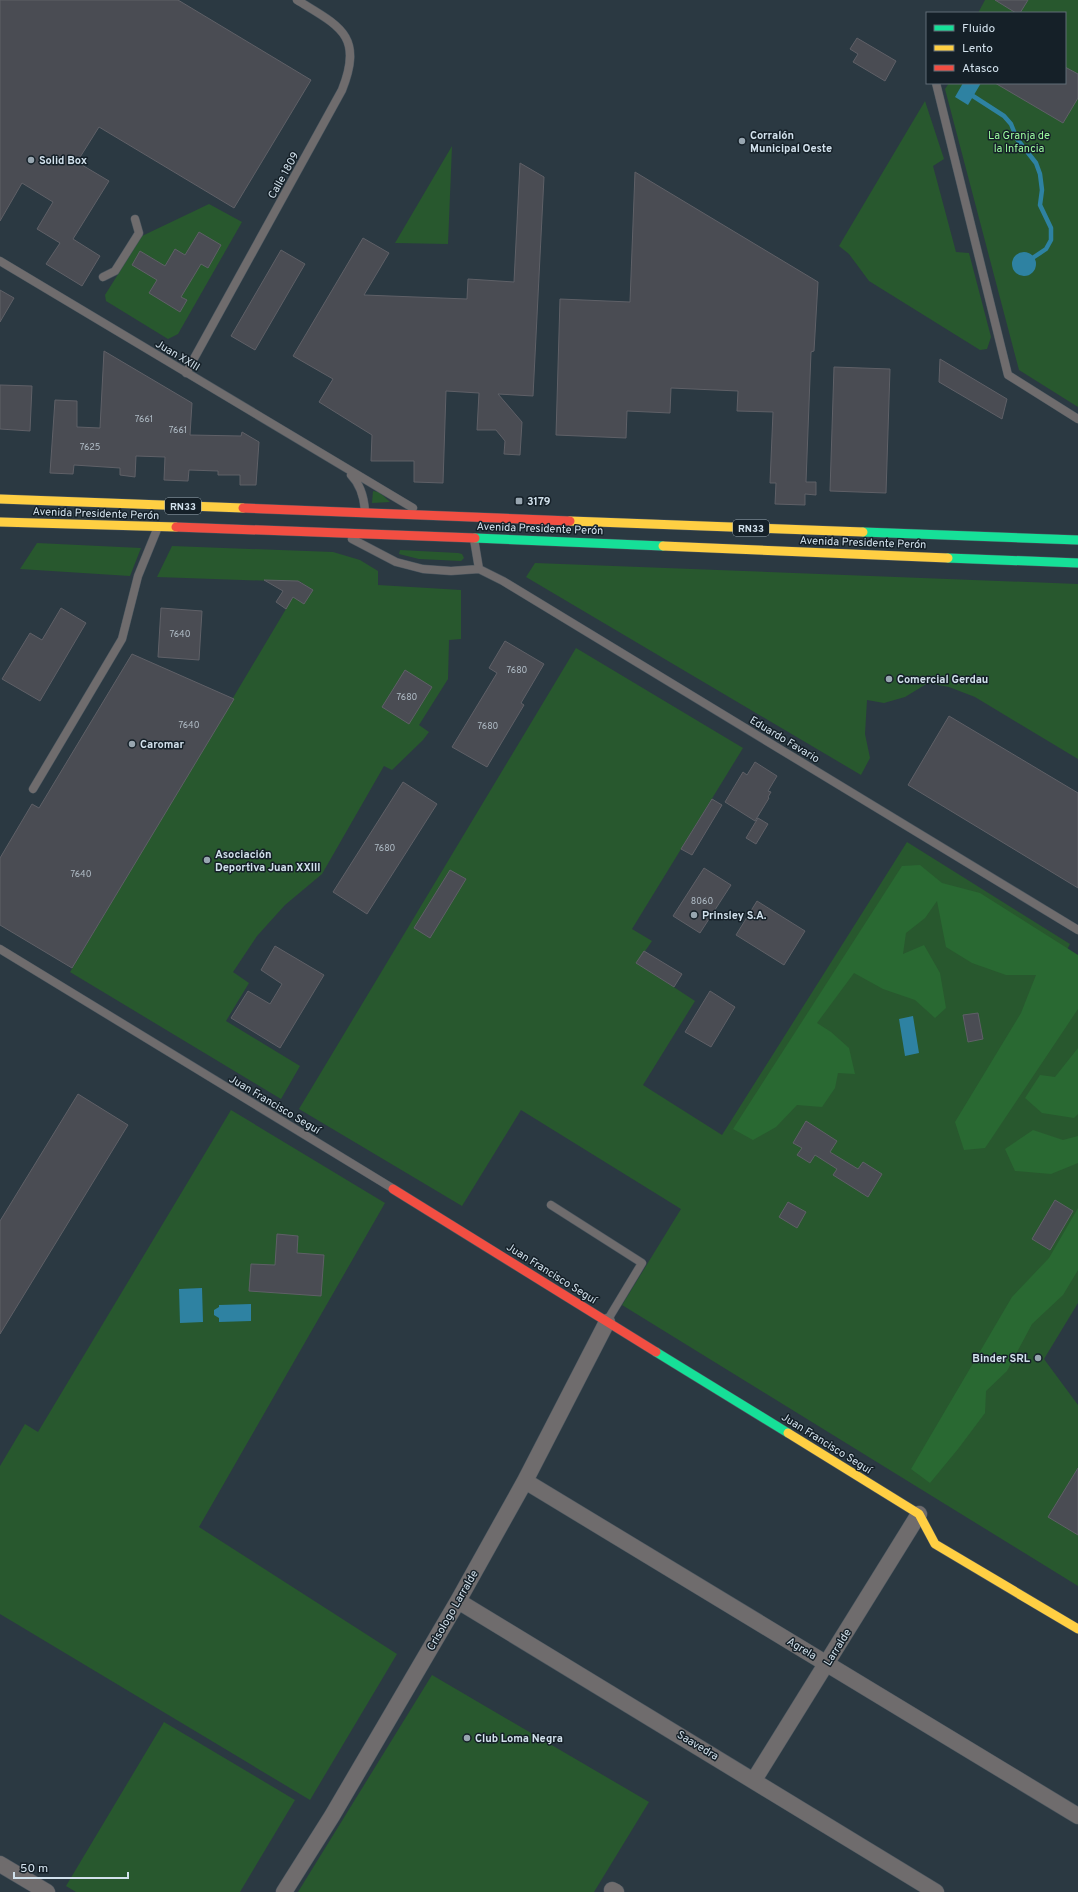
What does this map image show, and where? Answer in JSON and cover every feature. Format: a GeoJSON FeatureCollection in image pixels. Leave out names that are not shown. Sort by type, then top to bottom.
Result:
{"type":"FeatureCollection","features":[{"type":"Feature","properties":{"kind":"main road","name":"Avenida Presidente Perón"},"geometry":{"type":"LineString","coordinates":[[0,499],[368,524],[472,528],[1078,562]]}},
{"type":"Feature","properties":{"kind":"main road","name":"Avenida Presidente Perón"},"geometry":{"type":"LineString","coordinates":[[0,522],[341,532],[368,524],[424,515],[472,528],[1078,540]]}},
{"type":"Feature","properties":{"kind":"main road","name":"Juan Francisco Seguí"},"geometry":{"type":"LineString","coordinates":[[393,1189],[920,1514]]}},
{"type":"Feature","properties":{"kind":"main road"},"geometry":{"type":"LineString","coordinates":[[920,1514],[935,1544],[1078,1629]]}},
{"type":"Feature","properties":{"kind":"street","name":"Crisologo Larralde"},"geometry":{"type":"LineString","coordinates":[[284,1892],[332,1816],[458,1601],[525,1481],[607,1322]]}},
{"type":"Feature","properties":{"kind":"street","name":"Agrela"},"geometry":{"type":"LineString","coordinates":[[525,1481],[1078,1816]]}},
{"type":"Feature","properties":{"kind":"street","name":"Larralde"},"geometry":{"type":"LineString","coordinates":[[754,1780],[920,1514]]}},
{"type":"Feature","properties":{"kind":"street","name":"Saavedra"},"geometry":{"type":"LineString","coordinates":[[458,1601],[936,1892]]}},
{"type":"Feature","properties":{"kind":"street"},"geometry":{"type":"LineString","coordinates":[[0,1864],[47,1892]]}},
{"type":"Feature","properties":{"kind":"lane","name":"Calle 1809"},"geometry":{"type":"LineString","coordinates":[[186,373],[342,90],[349,72],[351,51],[346,36],[335,24],[297,0]]}},
{"type":"Feature","properties":{"kind":"lane"},"geometry":{"type":"LineString","coordinates":[[936,84],[1008,375],[1078,419]]}},
{"type":"Feature","properties":{"kind":"lane"},"geometry":{"type":"LineString","coordinates":[[103,277],[115,271],[139,233],[135,219]]}},
{"type":"Feature","properties":{"kind":"lane","name":"Juan XXIII"},"geometry":{"type":"LineString","coordinates":[[0,261],[424,515]]}},
{"type":"Feature","properties":{"kind":"lane","name":"Juan XXIII"},"geometry":{"type":"LineString","coordinates":[[345,468],[357,481],[364,496],[368,524]]}},
{"type":"Feature","properties":{"kind":"lane"},"geometry":{"type":"LineString","coordinates":[[368,524],[380,547],[396,562]]}},
{"type":"Feature","properties":{"kind":"lane"},"geometry":{"type":"LineString","coordinates":[[33,789],[122,639],[138,576],[158,526]]}},
{"type":"Feature","properties":{"kind":"lane"},"geometry":{"type":"LineString","coordinates":[[341,532],[396,562],[423,569],[444,571],[479,569],[472,528]]}},
{"type":"Feature","properties":{"kind":"lane","name":"Eduardo Favario"},"geometry":{"type":"LineString","coordinates":[[479,569],[510,585],[1078,930]]}},
{"type":"Feature","properties":{"kind":"lane","name":"Juan Francisco Seguí"},"geometry":{"type":"LineString","coordinates":[[0,949],[393,1189]]}},
{"type":"Feature","properties":{"kind":"lane"},"geometry":{"type":"LineString","coordinates":[[551,1205],[642,1263],[607,1322]]}},
{"type":"Feature","properties":{"kind":"green space","name":"La Granja de la Infancia"},"geometry":{"type":"Polygon","coordinates":[[[985,0],[1078,0],[1078,407],[1019,370],[945,89],[948,84],[1066,84],[1066,12],[979,12],[985,0]]]}},
{"type":"Feature","properties":{"kind":"green space"},"geometry":{"type":"Polygon","coordinates":[[[925,101],[944,159],[933,166],[956,252],[969,253],[991,337],[987,349],[980,350],[869,281],[849,254],[839,246],[925,101]]]}},
{"type":"Feature","properties":{"kind":"green space"},"geometry":{"type":"Polygon","coordinates":[[[452,146],[448,244],[395,243],[452,146]]]}},
{"type":"Feature","properties":{"kind":"green space"},"geometry":{"type":"Polygon","coordinates":[[[209,204],[242,222],[178,334],[168,339],[106,301],[105,295],[142,236],[209,204]]]}},
{"type":"Feature","properties":{"kind":"green space"},"geometry":{"type":"Polygon","coordinates":[[[373,491],[379,492],[390,502],[372,503],[373,491]]]}},
{"type":"Feature","properties":{"kind":"green space"},"geometry":{"type":"Polygon","coordinates":[[[37,543],[141,548],[130,576],[20,569],[37,543]]]}},
{"type":"Feature","properties":{"kind":"green space","name":"Asociación Deportiva Juan XXIII"},"geometry":{"type":"Polygon","coordinates":[[[172,546],[333,552],[360,560],[378,571],[378,585],[461,590],[461,639],[449,640],[448,679],[419,725],[429,732],[423,740],[392,770],[384,766],[322,874],[285,905],[257,936],[233,972],[249,983],[226,1021],[300,1066],[281,1099],[70,972],[302,582],[157,577],[172,546]]]}},
{"type":"Feature","properties":{"kind":"green space"},"geometry":{"type":"Polygon","coordinates":[[[400,550],[458,553],[462,554],[464,558],[461,561],[419,559],[399,554],[400,550]]]}},
{"type":"Feature","properties":{"kind":"green space","name":"Comercial Gerdau"},"geometry":{"type":"Polygon","coordinates":[[[535,563],[1078,584],[1078,759],[975,697],[949,687],[928,683],[905,697],[884,703],[867,700],[865,734],[870,758],[861,775],[526,577],[535,563]]]}},
{"type":"Feature","properties":{"kind":"green space"},"geometry":{"type":"Polygon","coordinates":[[[576,648],[743,748],[632,929],[652,941],[637,963],[695,1001],[643,1085],[722,1135],[907,842],[1070,944],[1030,1020],[1078,985],[1078,1303],[1044,1359],[1078,1405],[1078,1586],[622,1305],[681,1209],[521,1110],[462,1206],[299,1109],[576,648]]]}},
{"type":"Feature","properties":{"kind":"green space"},"geometry":{"type":"Polygon","coordinates":[[[920,865],[942,883],[980,893],[1078,955],[1078,1009],[985,1148],[964,1150],[955,1122],[1021,1013],[1036,975],[1006,975],[972,963],[946,947],[937,901],[925,918],[906,933],[903,954],[924,945],[940,973],[946,1008],[935,1018],[915,1000],[883,989],[854,973],[817,1023],[831,1032],[849,1048],[855,1074],[838,1073],[835,1088],[822,1107],[797,1105],[776,1127],[753,1140],[733,1129],[902,866],[920,865]]]}},
{"type":"Feature","properties":{"kind":"green space"},"geometry":{"type":"Polygon","coordinates":[[[1078,1048],[1078,1114],[1074,1118],[1042,1113],[1025,1098],[1040,1075],[1055,1077],[1078,1048]]]}},
{"type":"Feature","properties":{"kind":"green space"},"geometry":{"type":"Polygon","coordinates":[[[231,1110],[385,1203],[199,1527],[397,1654],[310,1800],[0,1614],[0,1466],[25,1424],[38,1432],[231,1110]]]}},
{"type":"Feature","properties":{"kind":"green space"},"geometry":{"type":"Polygon","coordinates":[[[1033,1130],[1063,1140],[1078,1136],[1078,1163],[1051,1174],[1015,1171],[1005,1149],[1033,1130]]]}},
{"type":"Feature","properties":{"kind":"green space"},"geometry":{"type":"Polygon","coordinates":[[[1078,1208],[1078,1270],[1063,1295],[1032,1324],[1007,1371],[986,1391],[985,1413],[930,1483],[911,1469],[1012,1297],[1049,1258],[1078,1208]]]}},
{"type":"Feature","properties":{"kind":"green space","name":"Club Loma Negra"},"geometry":{"type":"Polygon","coordinates":[[[432,1675],[649,1802],[594,1892],[298,1892],[432,1675]]]}},
{"type":"Feature","properties":{"kind":"green space"},"geometry":{"type":"Polygon","coordinates":[[[164,1722],[295,1800],[240,1892],[76,1892],[66,1886],[164,1722]]]}},
{"type":"Feature","properties":{"kind":"water"},"geometry":{"type":"Polygon","coordinates":[[[962,84],[980,84],[968,105],[955,97],[962,84]]]}},
{"type":"Feature","properties":{"kind":"water"},"geometry":{"type":"Polygon","coordinates":[[[1024,252],[1029,253],[1035,259],[1035,269],[1029,275],[1024,276],[1019,275],[1013,269],[1012,264],[1013,259],[1019,253],[1024,252]]]}},
{"type":"Feature","properties":{"kind":"water"},"geometry":{"type":"Polygon","coordinates":[[[913,1016],[919,1053],[905,1056],[899,1019],[913,1016]]]}},
{"type":"Feature","properties":{"kind":"water"},"geometry":{"type":"Polygon","coordinates":[[[202,1288],[203,1322],[180,1323],[179,1289],[202,1288]]]}},
{"type":"Feature","properties":{"kind":"water"},"geometry":{"type":"Polygon","coordinates":[[[251,1304],[251,1321],[219,1322],[219,1318],[214,1315],[214,1310],[219,1307],[219,1305],[251,1304]]]}},
{"type":"Feature","properties":{"kind":"building"},"geometry":{"type":"Polygon","coordinates":[[[0,0],[178,0],[311,80],[234,208],[99,127],[77,162],[109,181],[73,239],[100,256],[82,286],[46,264],[60,243],[37,229],[53,202],[22,183],[0,221],[0,0]]]}},
{"type":"Feature","properties":{"kind":"building"},"geometry":{"type":"Polygon","coordinates":[[[995,0],[1028,0],[1021,12],[1014,12],[995,0]]]}},
{"type":"Feature","properties":{"kind":"building"},"geometry":{"type":"Polygon","coordinates":[[[857,38],[896,61],[885,81],[853,62],[858,54],[850,49],[857,38]]]}},
{"type":"Feature","properties":{"kind":"building"},"geometry":{"type":"Polygon","coordinates":[[[1066,68],[1078,74],[1078,98],[1063,123],[997,84],[1066,84],[1066,68]]]}},
{"type":"Feature","properties":{"kind":"building"},"geometry":{"type":"Polygon","coordinates":[[[520,163],[544,177],[533,396],[498,394],[522,422],[520,455],[504,454],[505,441],[496,430],[477,430],[479,393],[446,391],[443,483],[414,482],[414,461],[371,461],[372,435],[319,402],[333,379],[293,356],[363,238],[389,253],[364,295],[467,299],[468,279],[514,282],[520,163]]]}},
{"type":"Feature","properties":{"kind":"building"},"geometry":{"type":"Polygon","coordinates":[[[635,172],[818,282],[814,351],[811,352],[806,482],[816,482],[816,495],[805,494],[805,505],[775,504],[776,483],[770,483],[773,412],[737,411],[738,391],[671,388],[670,413],[627,411],[626,438],[556,435],[560,299],[630,302],[635,172]]]}},
{"type":"Feature","properties":{"kind":"building"},"geometry":{"type":"Polygon","coordinates":[[[199,232],[221,245],[208,268],[201,264],[181,297],[187,300],[180,312],[149,293],[157,280],[132,265],[140,251],[165,266],[175,249],[185,255],[199,232]]]}},
{"type":"Feature","properties":{"kind":"building"},"geometry":{"type":"Polygon","coordinates":[[[281,250],[305,264],[255,350],[231,336],[281,250]]]}},
{"type":"Feature","properties":{"kind":"building"},"geometry":{"type":"Polygon","coordinates":[[[0,290],[14,298],[0,322],[0,290]]]}},
{"type":"Feature","properties":{"kind":"building"},"geometry":{"type":"Polygon","coordinates":[[[104,351],[192,403],[190,435],[241,436],[242,432],[259,442],[256,485],[240,485],[240,475],[218,475],[218,471],[189,470],[188,481],[164,480],[165,457],[136,456],[135,477],[120,475],[120,468],[74,465],[73,474],[50,473],[55,400],[77,401],[77,427],[100,428],[104,351]]]}},
{"type":"Feature","properties":{"kind":"building"},"geometry":{"type":"Polygon","coordinates":[[[940,359],[1007,399],[1002,419],[939,382],[940,359]]]}},
{"type":"Feature","properties":{"kind":"building"},"geometry":{"type":"Polygon","coordinates":[[[834,367],[890,369],[886,493],[830,491],[834,367]]]}},
{"type":"Feature","properties":{"kind":"building"},"geometry":{"type":"Polygon","coordinates":[[[0,385],[32,386],[30,431],[0,429],[0,385]]]}},
{"type":"Feature","properties":{"kind":"building"},"geometry":{"type":"Polygon","coordinates":[[[264,580],[298,581],[313,590],[304,604],[293,597],[286,609],[276,602],[283,591],[264,580]]]}},
{"type":"Feature","properties":{"kind":"building"},"geometry":{"type":"Polygon","coordinates":[[[61,608],[86,623],[40,701],[2,679],[30,633],[42,640],[61,608]]]}},
{"type":"Feature","properties":{"kind":"building"},"geometry":{"type":"Polygon","coordinates":[[[161,608],[202,611],[199,660],[158,657],[161,608]]]}},
{"type":"Feature","properties":{"kind":"building"},"geometry":{"type":"Polygon","coordinates":[[[505,641],[544,664],[521,703],[524,705],[487,767],[452,747],[497,673],[489,668],[505,641]]]}},
{"type":"Feature","properties":{"kind":"building"},"geometry":{"type":"Polygon","coordinates":[[[132,654],[234,699],[72,968],[0,925],[0,858],[32,804],[39,808],[132,654]]]}},
{"type":"Feature","properties":{"kind":"building"},"geometry":{"type":"Polygon","coordinates":[[[405,670],[432,687],[409,724],[382,707],[405,670]]]}},
{"type":"Feature","properties":{"kind":"building"},"geometry":{"type":"Polygon","coordinates":[[[949,716],[1078,793],[1078,888],[908,785],[949,716]]]}},
{"type":"Feature","properties":{"kind":"building"},"geometry":{"type":"Polygon","coordinates":[[[755,762],[777,776],[768,791],[771,792],[768,797],[769,798],[755,821],[725,802],[743,772],[747,775],[755,762]]]}},
{"type":"Feature","properties":{"kind":"building"},"geometry":{"type":"Polygon","coordinates":[[[403,782],[437,804],[367,914],[333,892],[403,782]]]}},
{"type":"Feature","properties":{"kind":"building"},"geometry":{"type":"Polygon","coordinates":[[[712,799],[722,805],[692,855],[681,849],[712,799]]]}},
{"type":"Feature","properties":{"kind":"building"},"geometry":{"type":"Polygon","coordinates":[[[758,818],[768,824],[756,844],[746,838],[758,818]]]}},
{"type":"Feature","properties":{"kind":"building"},"geometry":{"type":"Polygon","coordinates":[[[704,868],[731,885],[700,933],[673,916],[704,868]]]}},
{"type":"Feature","properties":{"kind":"building"},"geometry":{"type":"Polygon","coordinates":[[[450,870],[466,879],[430,938],[414,928],[450,870]]]}},
{"type":"Feature","properties":{"kind":"building"},"geometry":{"type":"Polygon","coordinates":[[[757,901],[805,931],[784,965],[736,935],[757,901]]]}},
{"type":"Feature","properties":{"kind":"building"},"geometry":{"type":"Polygon","coordinates":[[[275,946],[324,975],[280,1048],[231,1018],[248,991],[270,1004],[282,984],[261,970],[275,946]]]}},
{"type":"Feature","properties":{"kind":"building"},"geometry":{"type":"Polygon","coordinates":[[[644,951],[682,974],[674,987],[636,963],[644,951]]]}},
{"type":"Feature","properties":{"kind":"building"},"geometry":{"type":"Polygon","coordinates":[[[710,991],[735,1007],[711,1047],[685,1032],[710,991]]]}},
{"type":"Feature","properties":{"kind":"building"},"geometry":{"type":"Polygon","coordinates":[[[978,1013],[983,1039],[968,1042],[963,1015],[978,1013]]]}},
{"type":"Feature","properties":{"kind":"building"},"geometry":{"type":"Polygon","coordinates":[[[78,1094],[128,1125],[0,1334],[0,1221],[78,1094]]]}},
{"type":"Feature","properties":{"kind":"building"},"geometry":{"type":"Polygon","coordinates":[[[806,1121],[837,1141],[830,1152],[858,1169],[863,1162],[882,1174],[868,1197],[833,1175],[837,1169],[815,1155],[810,1163],[797,1155],[802,1148],[793,1143],[806,1121]]]}},
{"type":"Feature","properties":{"kind":"building"},"geometry":{"type":"Polygon","coordinates":[[[1055,1200],[1073,1211],[1050,1250],[1032,1239],[1055,1200]]]}},
{"type":"Feature","properties":{"kind":"building"},"geometry":{"type":"Polygon","coordinates":[[[788,1202],[806,1212],[797,1228],[779,1217],[788,1202]]]}},
{"type":"Feature","properties":{"kind":"building"},"geometry":{"type":"Polygon","coordinates":[[[277,1234],[298,1236],[297,1253],[324,1255],[321,1296],[249,1291],[251,1264],[275,1265],[277,1234]]]}},
{"type":"Feature","properties":{"kind":"building"},"geometry":{"type":"Polygon","coordinates":[[[1078,1468],[1078,1535],[1048,1517],[1078,1468]]]}},
{"type":"Feature","properties":{"kind":"waterway"},"geometry":{"type":"LineString","coordinates":[[973,96],[1004,116],[1011,124],[1017,139],[1036,163],[1040,174],[1042,190],[1040,205],[1051,228],[1051,240],[1046,249],[1034,257]]}},
{"type":"Feature","properties":{"kind":"traffic: fast"},"geometry":{"type":"LineString","coordinates":[[863,532],[1078,540]]}},
{"type":"Feature","properties":{"kind":"traffic: fast"},"geometry":{"type":"LineString","coordinates":[[475,538],[663,546]]}},
{"type":"Feature","properties":{"kind":"traffic: fast"},"geometry":{"type":"LineString","coordinates":[[948,558],[1078,563]]}},
{"type":"Feature","properties":{"kind":"traffic: fast"},"geometry":{"type":"LineString","coordinates":[[656,1352],[788,1433]]}},
{"type":"Feature","properties":{"kind":"traffic: slow"},"geometry":{"type":"LineString","coordinates":[[0,499],[243,508]]}},
{"type":"Feature","properties":{"kind":"traffic: slow"},"geometry":{"type":"LineString","coordinates":[[570,521],[863,532]]}},
{"type":"Feature","properties":{"kind":"traffic: slow"},"geometry":{"type":"LineString","coordinates":[[0,522],[176,527]]}},
{"type":"Feature","properties":{"kind":"traffic: slow"},"geometry":{"type":"LineString","coordinates":[[663,546],[948,558]]}},
{"type":"Feature","properties":{"kind":"traffic: slow"},"geometry":{"type":"LineString","coordinates":[[788,1433],[919,1514],[935,1544],[1078,1629]]}},
{"type":"Feature","properties":{"kind":"traffic: jam"},"geometry":{"type":"LineString","coordinates":[[243,508],[570,521]]}},
{"type":"Feature","properties":{"kind":"traffic: jam"},"geometry":{"type":"LineString","coordinates":[[176,527],[475,538]]}},
{"type":"Feature","properties":{"kind":"traffic: jam"},"geometry":{"type":"LineString","coordinates":[[393,1189],[656,1352]]}},
{"type":"Feature","properties":{"kind":"place","name":"Corralón Municipal Oeste"},"geometry":{"type":"Point","coordinates":[742,141]}},
{"type":"Feature","properties":{"kind":"place","name":"Solid Box"},"geometry":{"type":"Point","coordinates":[31,160]}},
{"type":"Feature","properties":{"kind":"place","name":"3179"},"geometry":{"type":"Point","coordinates":[519,501]}},
{"type":"Feature","properties":{"kind":"place","name":"Comercial Gerdau"},"geometry":{"type":"Point","coordinates":[889,679]}},
{"type":"Feature","properties":{"kind":"place","name":"Caromar"},"geometry":{"type":"Point","coordinates":[132,744]}},
{"type":"Feature","properties":{"kind":"place","name":"Asociación Deportiva Juan XXIII"},"geometry":{"type":"Point","coordinates":[207,860]}},
{"type":"Feature","properties":{"kind":"place","name":"Prinsley S.A."},"geometry":{"type":"Point","coordinates":[694,915]}},
{"type":"Feature","properties":{"kind":"place","name":"Binder SRL"},"geometry":{"type":"Point","coordinates":[1038,1358]}},
{"type":"Feature","properties":{"kind":"place","name":"Club Loma Negra"},"geometry":{"type":"Point","coordinates":[467,1738]}}]}
